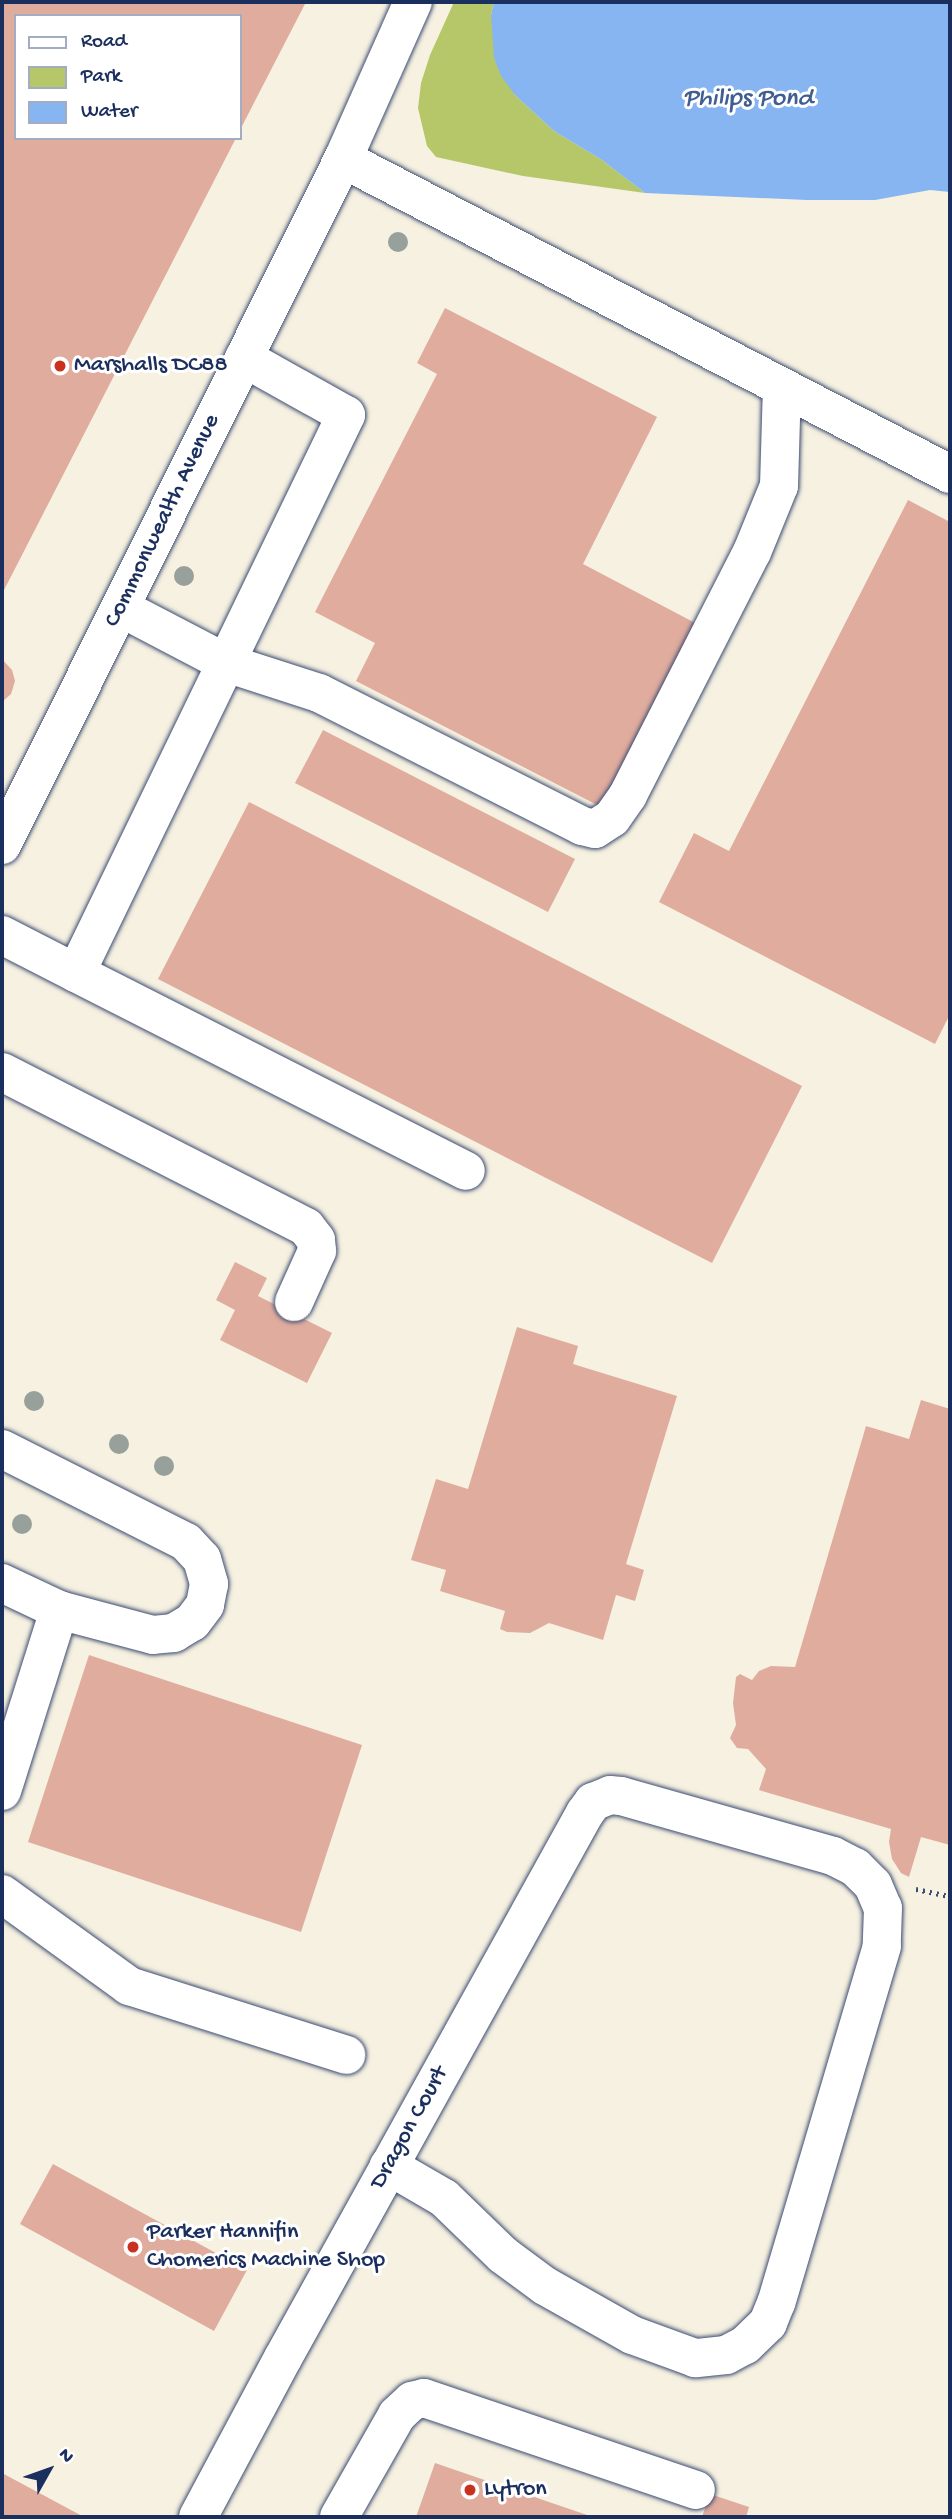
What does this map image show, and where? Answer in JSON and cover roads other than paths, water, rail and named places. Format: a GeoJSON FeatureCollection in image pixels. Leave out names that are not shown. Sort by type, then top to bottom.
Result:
{"type":"FeatureCollection","features":[{"type":"Feature","properties":{"kind":"street","name":"Commonwealth Avenue"},"geometry":{"type":"LineString","coordinates":[[2,845],[342,159],[413,2]]}},
{"type":"Feature","properties":{"kind":"street"},"geometry":{"type":"LineString","coordinates":[[342,159],[950,474]]}},
{"type":"Feature","properties":{"kind":"street"},"geometry":{"type":"LineString","coordinates":[[76,973],[346,415],[244,358]]}},
{"type":"Feature","properties":{"kind":"street"},"geometry":{"type":"LineString","coordinates":[[121,608],[226,663],[319,693],[582,826],[595,829],[604,826],[628,795],[752,552],[779,486],[782,387]]}},
{"type":"Feature","properties":{"kind":"street"},"geometry":{"type":"LineString","coordinates":[[2,935],[466,1171]]}},
{"type":"Feature","properties":{"kind":"street"},"geometry":{"type":"LineString","coordinates":[[2,1072],[306,1227],[316,1240],[316,1256],[295,1302]]}},
{"type":"Feature","properties":{"kind":"street"},"geometry":{"type":"LineString","coordinates":[[2,1449],[186,1542],[199,1554],[206,1569],[209,1590],[205,1605],[192,1622],[174,1633],[147,1634],[59,1610],[2,1583]]}},
{"type":"Feature","properties":{"kind":"street"},"geometry":{"type":"LineString","coordinates":[[2,1791],[59,1610]]}},
{"type":"Feature","properties":{"kind":"street","name":"Dragon Court"},"geometry":{"type":"LineString","coordinates":[[198,2517],[389,2166],[593,1802],[610,1795],[646,1803],[845,1861],[865,1876],[879,1896],[885,1921],[882,1945],[768,2323],[746,2345],[716,2357],[695,2358],[657,2346],[578,2307],[503,2255],[444,2198],[389,2166]]}},
{"type":"Feature","properties":{"kind":"street"},"geometry":{"type":"LineString","coordinates":[[2,1894],[129,1986],[346,2055]]}},
{"type":"Feature","properties":{"kind":"street"},"geometry":{"type":"LineString","coordinates":[[340,2517],[397,2415],[412,2401],[424,2398],[696,2490]]}},
{"type":"Feature","properties":{"kind":"water","name":"Philips Pond"},"geometry":{"type":"Polygon","coordinates":[[[494,2],[950,2],[950,192],[930,190],[875,200],[645,193],[602,160],[554,131],[515,95],[501,76],[494,58],[491,15],[494,2]]]}},
{"type":"Feature","properties":{"kind":"place","name":"Marshalls DC88"},"geometry":{"type":"Point","coordinates":[60,366]}},
{"type":"Feature","properties":{"kind":"place","name":"Parker Hannifin Chomerics Machine Shop"},"geometry":{"type":"Point","coordinates":[133,2247]}},
{"type":"Feature","properties":{"kind":"place","name":"Lytron"},"geometry":{"type":"Point","coordinates":[470,2490]}}]}
